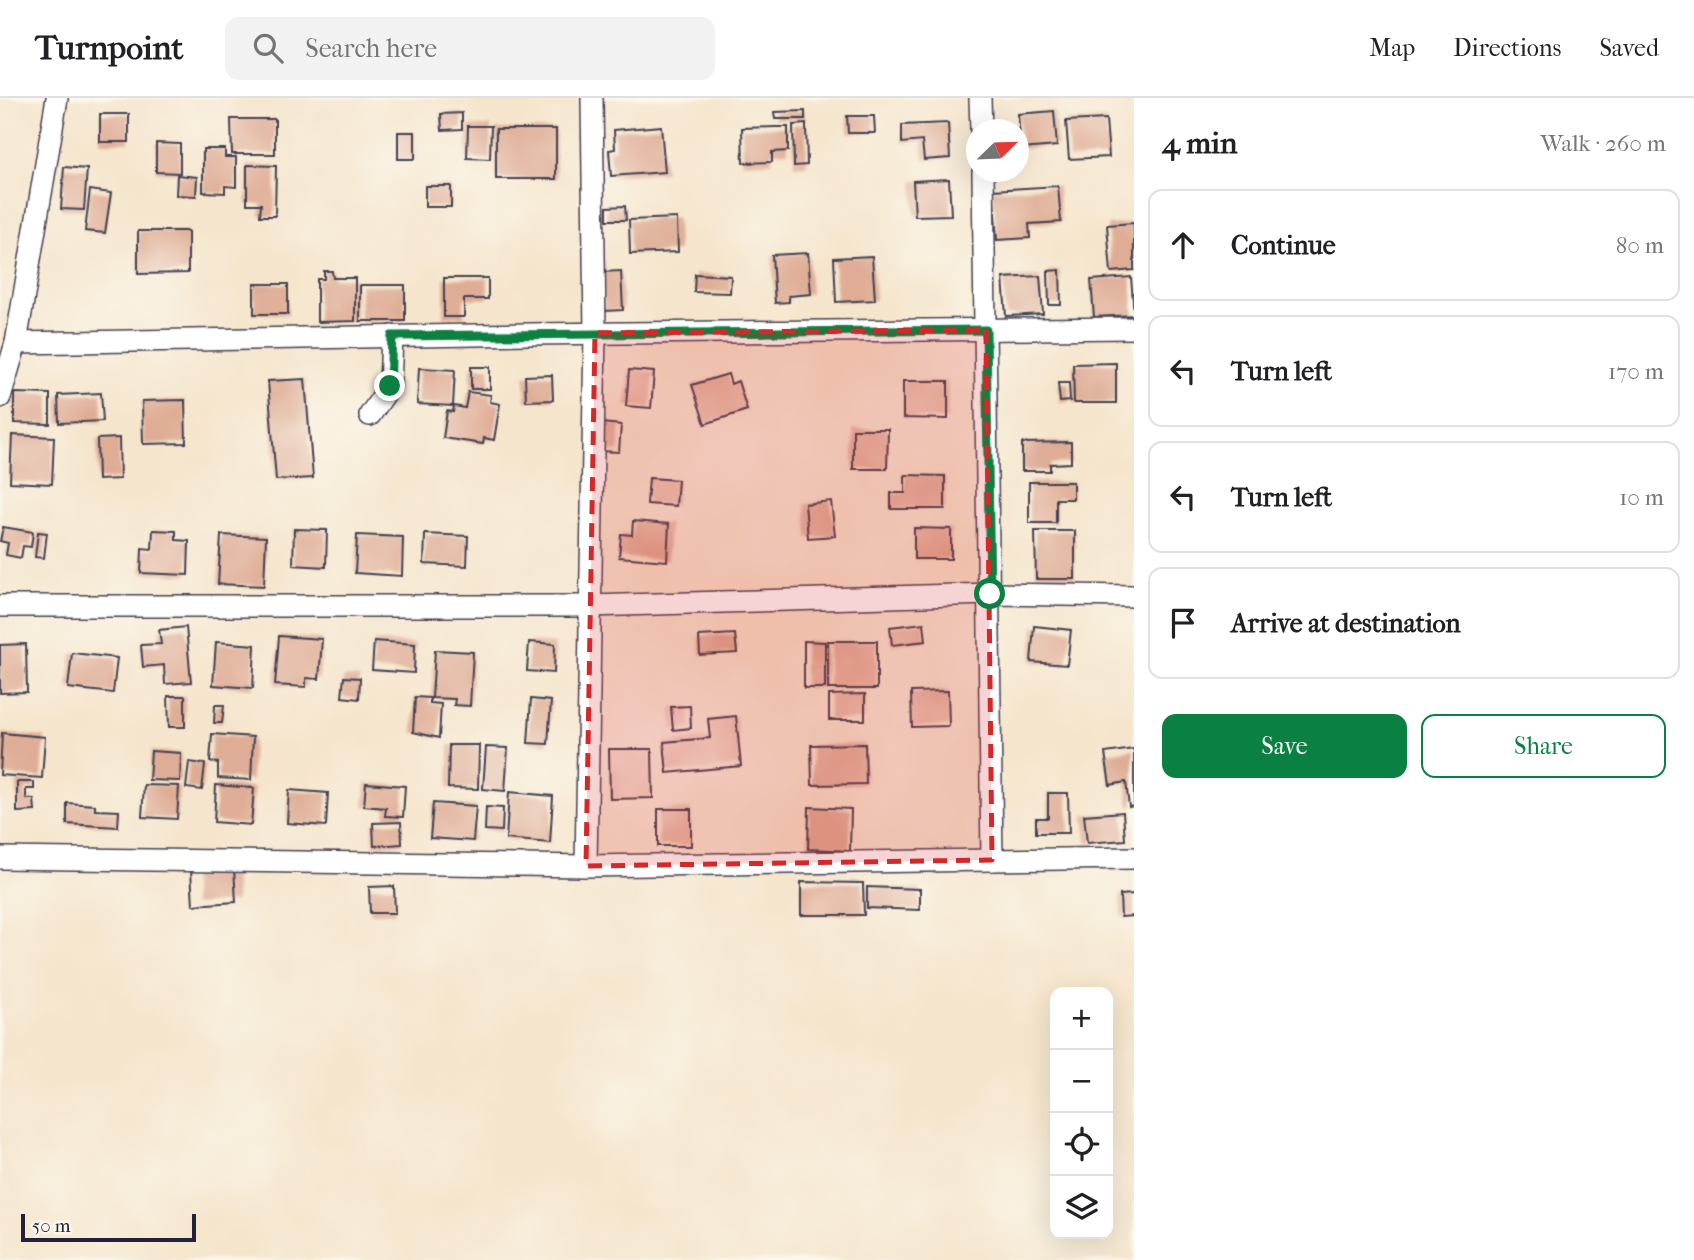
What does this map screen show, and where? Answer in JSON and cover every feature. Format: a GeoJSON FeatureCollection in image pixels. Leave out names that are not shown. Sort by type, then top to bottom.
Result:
{"type":"FeatureCollection","features":[{"type":"Feature","properties":{"kind":"street"},"geometry":{"type":"LineString","coordinates":[[0,397],[16,343],[57,98]]}},
{"type":"Feature","properties":{"kind":"street"},"geometry":{"type":"LineString","coordinates":[[586,866],[595,333],[592,98]]}},
{"type":"Feature","properties":{"kind":"street"},"geometry":{"type":"LineString","coordinates":[[980,98],[981,119]]}},
{"type":"Feature","properties":{"kind":"street"},"geometry":{"type":"LineString","coordinates":[[983,182],[992,860]]}},
{"type":"Feature","properties":{"kind":"street"},"geometry":{"type":"LineString","coordinates":[[16,343],[595,333],[1134,328]]}},
{"type":"Feature","properties":{"kind":"street"},"geometry":{"type":"LineString","coordinates":[[370,415],[390,386],[392,336]]}},
{"type":"Feature","properties":{"kind":"street"},"geometry":{"type":"LineString","coordinates":[[0,606],[590,606],[990,594],[1134,596]]}},
{"type":"Feature","properties":{"kind":"street"},"geometry":{"type":"LineString","coordinates":[[0,858],[586,866],[1134,858]]}},
{"type":"Feature","properties":{"kind":"highlighted area"},"geometry":{"type":"Polygon","coordinates":[[[986,330],[992,860],[586,866],[595,333],[986,330]]]}},
{"type":"Feature","properties":{"kind":"building"},"geometry":{"type":"Polygon","coordinates":[[[805,111],[805,119],[775,119],[774,112],[805,111]]]}},
{"type":"Feature","properties":{"kind":"building"},"geometry":{"type":"Polygon","coordinates":[[[1054,111],[1057,146],[1029,148],[1029,119],[1018,119],[1018,114],[1054,111]]]}},
{"type":"Feature","properties":{"kind":"building"},"geometry":{"type":"Polygon","coordinates":[[[462,113],[462,129],[442,130],[441,114],[462,113]]]}},
{"type":"Feature","properties":{"kind":"building"},"geometry":{"type":"Polygon","coordinates":[[[100,114],[129,114],[129,142],[100,142],[100,114]]]}},
{"type":"Feature","properties":{"kind":"building"},"geometry":{"type":"Polygon","coordinates":[[[847,116],[874,116],[875,133],[848,133],[847,116]]]}},
{"type":"Feature","properties":{"kind":"building"},"geometry":{"type":"Polygon","coordinates":[[[231,119],[275,119],[275,154],[232,154],[231,119]]]}},
{"type":"Feature","properties":{"kind":"building"},"geometry":{"type":"Polygon","coordinates":[[[1106,119],[1109,157],[1069,159],[1066,121],[1106,119]]]}},
{"type":"Feature","properties":{"kind":"building"},"geometry":{"type":"Polygon","coordinates":[[[948,123],[950,158],[924,160],[922,141],[902,143],[902,125],[948,123]]]}},
{"type":"Feature","properties":{"kind":"building"},"geometry":{"type":"Polygon","coordinates":[[[806,124],[807,165],[794,166],[793,125],[806,124]]]}},
{"type":"Feature","properties":{"kind":"building"},"geometry":{"type":"Polygon","coordinates":[[[468,126],[491,126],[490,159],[467,158],[468,126]]]}},
{"type":"Feature","properties":{"kind":"building"},"geometry":{"type":"Polygon","coordinates":[[[661,126],[665,172],[611,176],[609,150],[615,149],[614,130],[661,126]]]}},
{"type":"Feature","properties":{"kind":"building"},"geometry":{"type":"Polygon","coordinates":[[[788,127],[788,151],[772,152],[772,162],[743,163],[742,128],[788,127]]]}},
{"type":"Feature","properties":{"kind":"building"},"geometry":{"type":"Polygon","coordinates":[[[496,129],[556,129],[556,179],[496,179],[496,129]]]}},
{"type":"Feature","properties":{"kind":"building"},"geometry":{"type":"Polygon","coordinates":[[[398,132],[415,132],[415,159],[398,159],[398,132]]]}},
{"type":"Feature","properties":{"kind":"building"},"geometry":{"type":"Polygon","coordinates":[[[156,143],[180,144],[180,173],[156,172],[156,143]]]}},
{"type":"Feature","properties":{"kind":"building"},"geometry":{"type":"Polygon","coordinates":[[[203,149],[225,149],[225,157],[236,157],[236,187],[225,186],[225,193],[203,192],[203,149]]]}},
{"type":"Feature","properties":{"kind":"building"},"geometry":{"type":"Polygon","coordinates":[[[247,165],[276,166],[275,216],[260,216],[261,204],[247,204],[247,165]]]}},
{"type":"Feature","properties":{"kind":"building"},"geometry":{"type":"Polygon","coordinates":[[[64,167],[87,169],[84,210],[61,209],[64,167]]]}},
{"type":"Feature","properties":{"kind":"building"},"geometry":{"type":"Polygon","coordinates":[[[177,175],[197,177],[196,196],[176,195],[177,175]]]}},
{"type":"Feature","properties":{"kind":"building"},"geometry":{"type":"Polygon","coordinates":[[[949,179],[951,215],[915,216],[913,181],[949,179]]]}},
{"type":"Feature","properties":{"kind":"building"},"geometry":{"type":"Polygon","coordinates":[[[425,186],[451,186],[451,207],[425,207],[425,186]]]}},
{"type":"Feature","properties":{"kind":"building"},"geometry":{"type":"Polygon","coordinates":[[[1058,186],[1061,222],[1029,224],[1030,238],[997,240],[993,190],[1058,186]]]}},
{"type":"Feature","properties":{"kind":"building"},"geometry":{"type":"Polygon","coordinates":[[[90,190],[111,193],[105,233],[85,231],[90,190]]]}},
{"type":"Feature","properties":{"kind":"building"},"geometry":{"type":"Polygon","coordinates":[[[625,206],[626,220],[607,220],[607,207],[625,206]]]}},
{"type":"Feature","properties":{"kind":"building"},"geometry":{"type":"Polygon","coordinates":[[[677,218],[678,252],[630,254],[629,220],[677,218]]]}},
{"type":"Feature","properties":{"kind":"building"},"geometry":{"type":"Polygon","coordinates":[[[1134,223],[1134,270],[1111,272],[1107,225],[1134,223]]]}},
{"type":"Feature","properties":{"kind":"building"},"geometry":{"type":"Polygon","coordinates":[[[138,231],[188,231],[188,273],[138,274],[138,231]]]}},
{"type":"Feature","properties":{"kind":"building"},"geometry":{"type":"Polygon","coordinates":[[[808,253],[811,294],[789,296],[789,302],[775,303],[772,255],[808,253]]]}},
{"type":"Feature","properties":{"kind":"building"},"geometry":{"type":"Polygon","coordinates":[[[872,256],[875,300],[836,302],[834,258],[872,256]]]}},
{"type":"Feature","properties":{"kind":"building"},"geometry":{"type":"Polygon","coordinates":[[[1060,270],[1061,305],[1049,305],[1048,271],[1060,270]]]}},
{"type":"Feature","properties":{"kind":"building"},"geometry":{"type":"Polygon","coordinates":[[[324,271],[332,271],[333,278],[355,278],[355,321],[317,322],[317,279],[324,279],[324,271]]]}},
{"type":"Feature","properties":{"kind":"building"},"geometry":{"type":"Polygon","coordinates":[[[621,271],[623,310],[604,311],[603,272],[621,271]]]}},
{"type":"Feature","properties":{"kind":"building"},"geometry":{"type":"Polygon","coordinates":[[[695,274],[731,276],[730,293],[694,292],[695,274]]]}},
{"type":"Feature","properties":{"kind":"building"},"geometry":{"type":"Polygon","coordinates":[[[1040,276],[1043,314],[1006,316],[1003,278],[1040,276]]]}},
{"type":"Feature","properties":{"kind":"building"},"geometry":{"type":"Polygon","coordinates":[[[1131,277],[1134,315],[1094,317],[1091,280],[1131,277]]]}},
{"type":"Feature","properties":{"kind":"building"},"geometry":{"type":"Polygon","coordinates":[[[444,278],[488,278],[488,299],[464,299],[464,317],[444,317],[444,278]]]}},
{"type":"Feature","properties":{"kind":"building"},"geometry":{"type":"Polygon","coordinates":[[[254,284],[288,284],[288,314],[254,314],[254,284]]]}},
{"type":"Feature","properties":{"kind":"building"},"geometry":{"type":"Polygon","coordinates":[[[360,285],[405,285],[405,321],[360,321],[360,285]]]}},
{"type":"Feature","properties":{"kind":"building"},"geometry":{"type":"Polygon","coordinates":[[[1116,363],[1116,403],[1074,403],[1073,364],[1116,363]]]}},
{"type":"Feature","properties":{"kind":"building"},"geometry":{"type":"Polygon","coordinates":[[[471,367],[490,367],[490,389],[471,389],[471,367]]]}},
{"type":"Feature","properties":{"kind":"building"},"geometry":{"type":"Polygon","coordinates":[[[419,368],[455,370],[453,406],[417,404],[419,368]]]}},
{"type":"Feature","properties":{"kind":"building"},"geometry":{"type":"Polygon","coordinates":[[[629,370],[654,372],[651,408],[626,406],[629,370]]]}},
{"type":"Feature","properties":{"kind":"building"},"geometry":{"type":"Polygon","coordinates":[[[728,374],[731,384],[738,381],[747,410],[705,424],[692,385],[728,374]]]}},
{"type":"Feature","properties":{"kind":"building"},"geometry":{"type":"Polygon","coordinates":[[[552,375],[553,400],[526,401],[525,376],[552,375]]]}},
{"type":"Feature","properties":{"kind":"building"},"geometry":{"type":"Polygon","coordinates":[[[305,379],[313,478],[276,480],[268,381],[305,379]]]}},
{"type":"Feature","properties":{"kind":"building"},"geometry":{"type":"Polygon","coordinates":[[[903,381],[948,381],[948,419],[903,418],[903,381]]]}},
{"type":"Feature","properties":{"kind":"building"},"geometry":{"type":"Polygon","coordinates":[[[1058,383],[1069,383],[1070,401],[1060,402],[1058,383]]]}},
{"type":"Feature","properties":{"kind":"building"},"geometry":{"type":"Polygon","coordinates":[[[468,392],[491,395],[490,402],[500,404],[494,440],[484,438],[483,444],[443,438],[447,411],[453,412],[454,406],[465,408],[468,392]]]}},
{"type":"Feature","properties":{"kind":"building"},"geometry":{"type":"Polygon","coordinates":[[[14,393],[50,394],[50,424],[14,423],[14,393]]]}},
{"type":"Feature","properties":{"kind":"building"},"geometry":{"type":"Polygon","coordinates":[[[101,393],[103,421],[59,423],[58,395],[101,393]]]}},
{"type":"Feature","properties":{"kind":"building"},"geometry":{"type":"Polygon","coordinates":[[[185,400],[186,443],[143,444],[142,401],[185,400]]]}},
{"type":"Feature","properties":{"kind":"building"},"geometry":{"type":"Polygon","coordinates":[[[601,423],[621,425],[619,452],[599,451],[601,423]]]}},
{"type":"Feature","properties":{"kind":"building"},"geometry":{"type":"Polygon","coordinates":[[[853,429],[888,429],[887,469],[853,469],[853,429]]]}},
{"type":"Feature","properties":{"kind":"building"},"geometry":{"type":"Polygon","coordinates":[[[12,435],[54,437],[52,484],[10,482],[12,435]]]}},
{"type":"Feature","properties":{"kind":"building"},"geometry":{"type":"Polygon","coordinates":[[[119,438],[120,479],[98,480],[97,439],[119,438]]]}},
{"type":"Feature","properties":{"kind":"building"},"geometry":{"type":"Polygon","coordinates":[[[1071,442],[1071,463],[1050,464],[1050,471],[1022,471],[1022,443],[1071,442]]]}},
{"type":"Feature","properties":{"kind":"building"},"geometry":{"type":"Polygon","coordinates":[[[905,475],[945,476],[945,509],[891,509],[891,493],[905,493],[905,475]]]}},
{"type":"Feature","properties":{"kind":"building"},"geometry":{"type":"Polygon","coordinates":[[[649,478],[678,480],[676,506],[647,504],[649,478]]]}},
{"type":"Feature","properties":{"kind":"building"},"geometry":{"type":"Polygon","coordinates":[[[1029,482],[1073,482],[1073,499],[1056,499],[1056,523],[1029,523],[1029,482]]]}},
{"type":"Feature","properties":{"kind":"building"},"geometry":{"type":"Polygon","coordinates":[[[831,501],[835,536],[808,538],[805,504],[831,501]]]}},
{"type":"Feature","properties":{"kind":"building"},"geometry":{"type":"Polygon","coordinates":[[[633,521],[669,524],[667,561],[619,557],[621,534],[632,535],[633,521]]]}},
{"type":"Feature","properties":{"kind":"building"},"geometry":{"type":"Polygon","coordinates":[[[3,527],[33,532],[31,547],[23,546],[21,558],[6,555],[8,543],[0,541],[3,527]]]}},
{"type":"Feature","properties":{"kind":"building"},"geometry":{"type":"Polygon","coordinates":[[[914,528],[951,529],[951,559],[914,559],[914,528]]]}},
{"type":"Feature","properties":{"kind":"building"},"geometry":{"type":"Polygon","coordinates":[[[294,529],[327,530],[326,567],[293,565],[294,529]]]}},
{"type":"Feature","properties":{"kind":"building"},"geometry":{"type":"Polygon","coordinates":[[[153,530],[176,531],[176,540],[189,541],[188,575],[141,573],[142,548],[152,549],[153,530]]]}},
{"type":"Feature","properties":{"kind":"building"},"geometry":{"type":"Polygon","coordinates":[[[1035,531],[1075,531],[1075,579],[1036,579],[1035,531]]]}},
{"type":"Feature","properties":{"kind":"building"},"geometry":{"type":"Polygon","coordinates":[[[38,532],[47,533],[44,558],[35,557],[38,532]]]}},
{"type":"Feature","properties":{"kind":"building"},"geometry":{"type":"Polygon","coordinates":[[[425,534],[468,536],[467,566],[424,564],[425,534]]]}},
{"type":"Feature","properties":{"kind":"building"},"geometry":{"type":"Polygon","coordinates":[[[221,535],[266,537],[264,586],[218,584],[221,535]]]}},
{"type":"Feature","properties":{"kind":"building"},"geometry":{"type":"Polygon","coordinates":[[[357,535],[403,537],[402,576],[355,573],[357,535]]]}},
{"type":"Feature","properties":{"kind":"building"},"geometry":{"type":"Polygon","coordinates":[[[924,623],[926,641],[892,645],[890,627],[924,623]]]}},
{"type":"Feature","properties":{"kind":"building"},"geometry":{"type":"Polygon","coordinates":[[[1034,626],[1071,630],[1067,665],[1031,662],[1034,626]]]}},
{"type":"Feature","properties":{"kind":"building"},"geometry":{"type":"Polygon","coordinates":[[[186,627],[191,682],[165,684],[164,665],[143,667],[141,645],[161,644],[159,630],[186,627]]]}},
{"type":"Feature","properties":{"kind":"building"},"geometry":{"type":"Polygon","coordinates":[[[735,634],[737,653],[700,655],[699,636],[735,634]]]}},
{"type":"Feature","properties":{"kind":"building"},"geometry":{"type":"Polygon","coordinates":[[[279,636],[322,639],[319,679],[306,678],[306,687],[275,685],[279,636]]]}},
{"type":"Feature","properties":{"kind":"building"},"geometry":{"type":"Polygon","coordinates":[[[374,641],[415,644],[414,673],[372,670],[374,641]]]}},
{"type":"Feature","properties":{"kind":"building"},"geometry":{"type":"Polygon","coordinates":[[[804,641],[825,642],[825,688],[804,688],[804,641]]]}},
{"type":"Feature","properties":{"kind":"building"},"geometry":{"type":"Polygon","coordinates":[[[828,641],[877,641],[877,689],[828,689],[828,641]]]}},
{"type":"Feature","properties":{"kind":"building"},"geometry":{"type":"Polygon","coordinates":[[[216,642],[255,645],[253,688],[213,685],[216,642]]]}},
{"type":"Feature","properties":{"kind":"building"},"geometry":{"type":"Polygon","coordinates":[[[529,642],[555,644],[554,673],[527,671],[529,642]]]}},
{"type":"Feature","properties":{"kind":"building"},"geometry":{"type":"Polygon","coordinates":[[[26,644],[27,692],[0,693],[0,645],[26,644]]]}},
{"type":"Feature","properties":{"kind":"building"},"geometry":{"type":"Polygon","coordinates":[[[435,650],[473,652],[470,706],[454,705],[455,699],[432,698],[435,650]]]}},
{"type":"Feature","properties":{"kind":"building"},"geometry":{"type":"Polygon","coordinates":[[[72,653],[117,658],[113,693],[68,688],[72,653]]]}},
{"type":"Feature","properties":{"kind":"building"},"geometry":{"type":"Polygon","coordinates":[[[344,677],[360,678],[359,699],[342,697],[344,677]]]}},
{"type":"Feature","properties":{"kind":"building"},"geometry":{"type":"Polygon","coordinates":[[[948,691],[949,726],[912,727],[911,692],[948,691]]]}},
{"type":"Feature","properties":{"kind":"building"},"geometry":{"type":"Polygon","coordinates":[[[865,694],[865,720],[829,720],[829,695],[865,694]]]}},
{"type":"Feature","properties":{"kind":"building"},"geometry":{"type":"Polygon","coordinates":[[[168,696],[185,696],[185,727],[169,727],[168,696]]]}},
{"type":"Feature","properties":{"kind":"building"},"geometry":{"type":"Polygon","coordinates":[[[415,697],[430,698],[430,703],[441,704],[439,738],[413,732],[415,697]]]}},
{"type":"Feature","properties":{"kind":"building"},"geometry":{"type":"Polygon","coordinates":[[[531,699],[551,701],[548,744],[528,743],[531,699]]]}},
{"type":"Feature","properties":{"kind":"building"},"geometry":{"type":"Polygon","coordinates":[[[215,705],[224,705],[222,723],[214,723],[215,705]]]}},
{"type":"Feature","properties":{"kind":"building"},"geometry":{"type":"Polygon","coordinates":[[[690,706],[691,728],[673,730],[671,707],[690,706]]]}},
{"type":"Feature","properties":{"kind":"building"},"geometry":{"type":"Polygon","coordinates":[[[736,716],[741,766],[667,773],[664,742],[710,738],[708,719],[736,716]]]}},
{"type":"Feature","properties":{"kind":"building"},"geometry":{"type":"Polygon","coordinates":[[[2,733],[45,737],[42,778],[0,775],[2,733]]]}},
{"type":"Feature","properties":{"kind":"building"},"geometry":{"type":"Polygon","coordinates":[[[212,734],[253,737],[251,780],[218,778],[218,763],[210,762],[212,734]]]}},
{"type":"Feature","properties":{"kind":"building"},"geometry":{"type":"Polygon","coordinates":[[[865,744],[866,784],[812,785],[811,745],[865,744]]]}},
{"type":"Feature","properties":{"kind":"building"},"geometry":{"type":"Polygon","coordinates":[[[449,745],[479,745],[478,789],[448,788],[449,745]]]}},
{"type":"Feature","properties":{"kind":"building"},"geometry":{"type":"Polygon","coordinates":[[[486,747],[508,748],[505,791],[483,789],[486,747]]]}},
{"type":"Feature","properties":{"kind":"building"},"geometry":{"type":"Polygon","coordinates":[[[609,749],[652,749],[653,798],[610,799],[609,749]]]}},
{"type":"Feature","properties":{"kind":"building"},"geometry":{"type":"Polygon","coordinates":[[[1134,749],[1134,806],[1129,807],[1126,782],[1110,785],[1105,753],[1134,749]]]}},
{"type":"Feature","properties":{"kind":"building"},"geometry":{"type":"Polygon","coordinates":[[[151,751],[181,753],[180,781],[149,780],[151,751]]]}},
{"type":"Feature","properties":{"kind":"building"},"geometry":{"type":"Polygon","coordinates":[[[189,762],[205,764],[202,790],[186,788],[189,762]]]}},
{"type":"Feature","properties":{"kind":"building"},"geometry":{"type":"Polygon","coordinates":[[[17,782],[34,782],[34,789],[26,789],[26,799],[34,799],[35,811],[17,812],[17,782]]]}},
{"type":"Feature","properties":{"kind":"building"},"geometry":{"type":"Polygon","coordinates":[[[366,783],[405,786],[403,817],[385,816],[386,808],[364,806],[366,783]]]}},
{"type":"Feature","properties":{"kind":"building"},"geometry":{"type":"Polygon","coordinates":[[[144,785],[179,786],[177,819],[142,817],[144,785]]]}},
{"type":"Feature","properties":{"kind":"building"},"geometry":{"type":"Polygon","coordinates":[[[216,785],[254,788],[251,825],[214,822],[216,785]]]}},
{"type":"Feature","properties":{"kind":"building"},"geometry":{"type":"Polygon","coordinates":[[[289,790],[328,793],[326,826],[287,823],[289,790]]]}},
{"type":"Feature","properties":{"kind":"building"},"geometry":{"type":"Polygon","coordinates":[[[509,792],[553,796],[550,843],[506,839],[509,792]]]}},
{"type":"Feature","properties":{"kind":"building"},"geometry":{"type":"Polygon","coordinates":[[[1048,793],[1068,793],[1069,833],[1036,833],[1036,818],[1048,818],[1048,793]]]}},
{"type":"Feature","properties":{"kind":"building"},"geometry":{"type":"Polygon","coordinates":[[[67,803],[95,805],[95,810],[119,811],[118,827],[67,824],[67,803]]]}},
{"type":"Feature","properties":{"kind":"building"},"geometry":{"type":"Polygon","coordinates":[[[433,803],[476,806],[473,841],[430,838],[433,803]]]}},
{"type":"Feature","properties":{"kind":"building"},"geometry":{"type":"Polygon","coordinates":[[[486,807],[503,808],[502,831],[485,830],[486,807]]]}},
{"type":"Feature","properties":{"kind":"building"},"geometry":{"type":"Polygon","coordinates":[[[809,807],[851,809],[850,851],[808,849],[809,807]]]}},
{"type":"Feature","properties":{"kind":"building"},"geometry":{"type":"Polygon","coordinates":[[[658,809],[691,809],[691,846],[658,846],[658,809]]]}},
{"type":"Feature","properties":{"kind":"building"},"geometry":{"type":"Polygon","coordinates":[[[1123,812],[1125,840],[1087,843],[1084,815],[1123,812]]]}},
{"type":"Feature","properties":{"kind":"building"},"geometry":{"type":"Polygon","coordinates":[[[401,822],[402,844],[374,846],[373,823],[401,822]]]}},
{"type":"Feature","properties":{"kind":"building"},"geometry":{"type":"Polygon","coordinates":[[[234,868],[236,902],[193,905],[191,870],[234,868]]]}},
{"type":"Feature","properties":{"kind":"building"},"geometry":{"type":"Polygon","coordinates":[[[801,882],[863,883],[864,915],[801,915],[801,882]]]}},
{"type":"Feature","properties":{"kind":"building"},"geometry":{"type":"Polygon","coordinates":[[[394,886],[395,913],[370,913],[369,887],[394,886]]]}},
{"type":"Feature","properties":{"kind":"building"},"geometry":{"type":"Polygon","coordinates":[[[867,887],[920,889],[920,910],[867,908],[867,887]]]}},
{"type":"Feature","properties":{"kind":"building"},"geometry":{"type":"Polygon","coordinates":[[[1134,894],[1134,916],[1121,917],[1120,895],[1134,894]]]}},
{"type":"Feature","properties":{"kind":"route"},"geometry":{"type":"LineString","coordinates":[[390,386],[392,336],[986,330],[990,594]]}}]}
